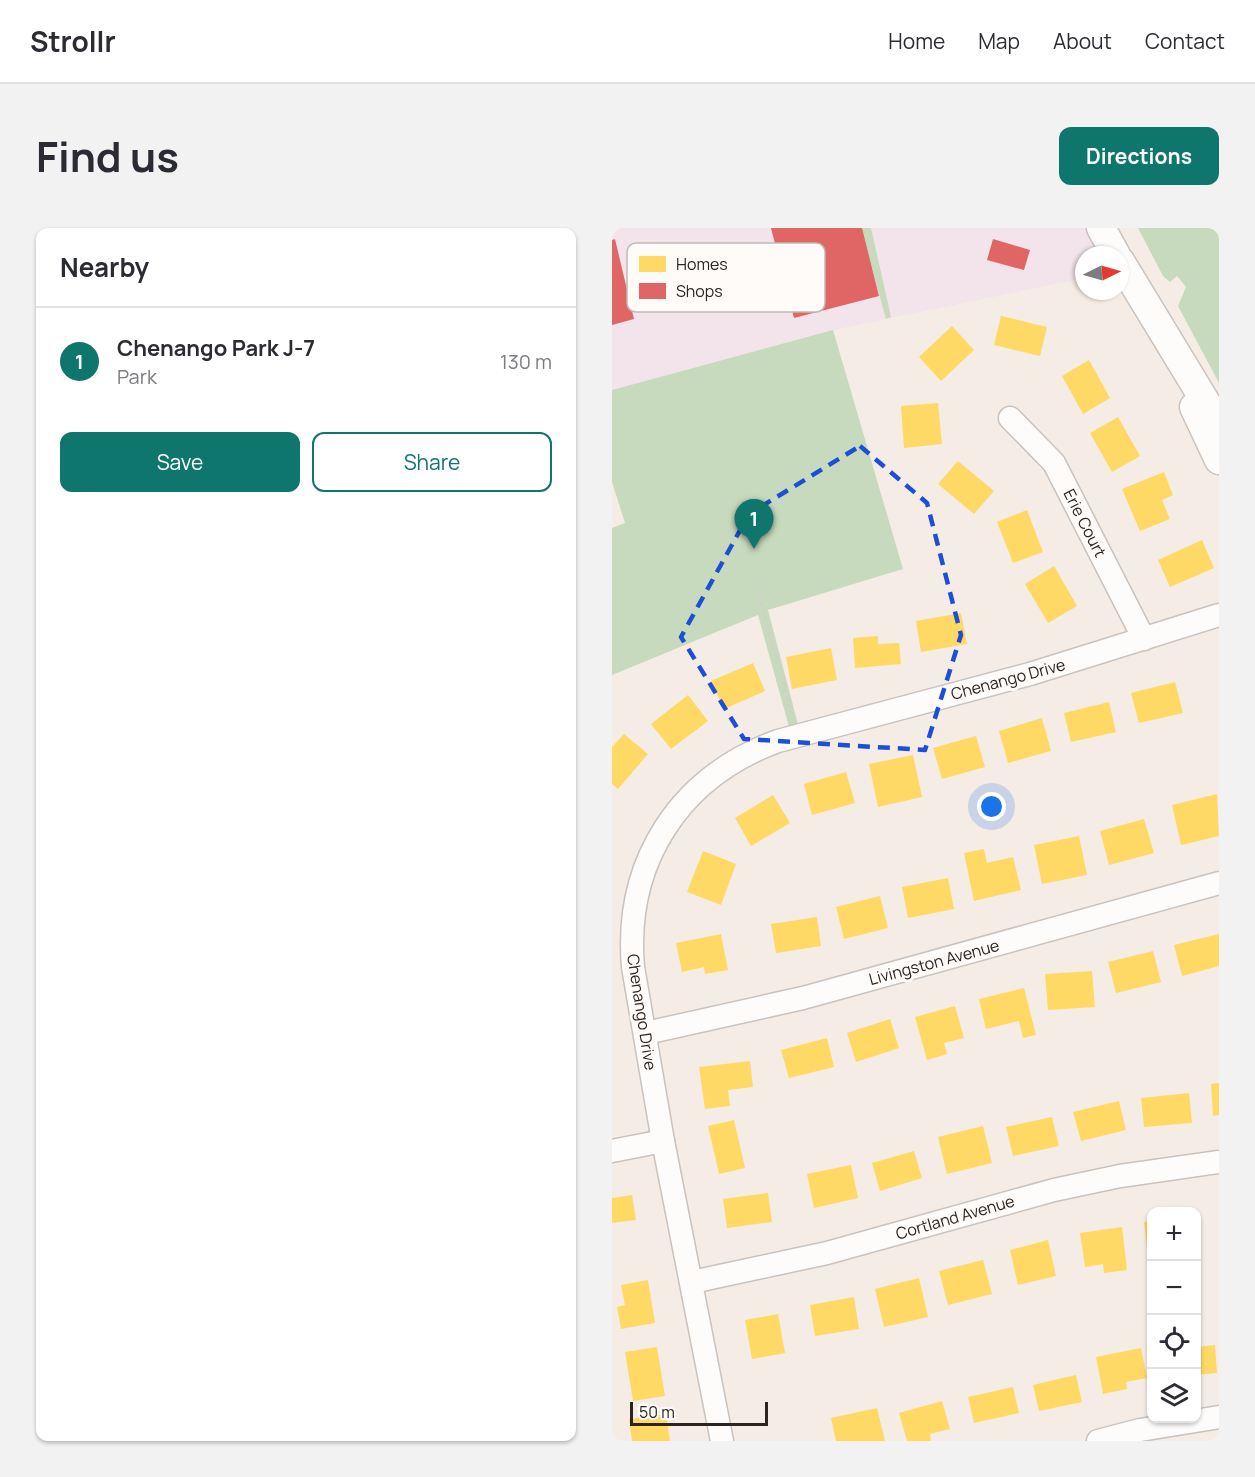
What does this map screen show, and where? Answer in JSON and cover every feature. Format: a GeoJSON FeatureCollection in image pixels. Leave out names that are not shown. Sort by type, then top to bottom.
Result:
{"type":"FeatureCollection","features":[{"type":"Feature","properties":{"kind":"main road"},"geometry":{"type":"LineString","coordinates":[[1101,228],[1111,246]]}},
{"type":"Feature","properties":{"kind":"main road"},"geometry":{"type":"LineString","coordinates":[[1129,277],[1219,424]]}},
{"type":"Feature","properties":{"kind":"main road"},"geometry":{"type":"LineString","coordinates":[[1149,313],[1219,460]]}},
{"type":"Feature","properties":{"kind":"street","name":"Erie Court"},"geometry":{"type":"LineString","coordinates":[[1010,418],[1054,464],[1144,639]]}},
{"type":"Feature","properties":{"kind":"street","name":"Chenango Drive"},"geometry":{"type":"LineString","coordinates":[[722,1441],[663,1141],[631,940],[640,882],[652,850],[685,801],[712,775],[748,752],[797,736],[1030,674],[1219,615]]}},
{"type":"Feature","properties":{"kind":"street","name":"Livingston Avenue"},"geometry":{"type":"LineString","coordinates":[[646,1033],[803,998],[1219,883]]}},
{"type":"Feature","properties":{"kind":"street"},"geometry":{"type":"LineString","coordinates":[[612,1151],[663,1141]]}},
{"type":"Feature","properties":{"kind":"street","name":"Cortland Avenue"},"geometry":{"type":"LineString","coordinates":[[692,1282],[827,1253],[1054,1190],[1120,1176],[1219,1162]]}},
{"type":"Feature","properties":{"kind":"street"},"geometry":{"type":"LineString","coordinates":[[1098,1441],[1140,1430],[1219,1417]]}},
{"type":"Feature","properties":{"kind":"path"},"geometry":{"type":"LineString","coordinates":[[757,588],[797,736]]}},
{"type":"Feature","properties":{"kind":"highlighted area"},"geometry":{"type":"Polygon","coordinates":[[[860,446],[927,503],[961,635],[925,750],[744,739],[681,637],[749,514],[860,446]]]}},
{"type":"Feature","properties":{"kind":"shaded area"},"geometry":{"type":"Polygon","coordinates":[[[612,228],[1100,228],[1111,246],[1075,246],[1075,280],[833,330],[612,390],[612,228]]]}},
{"type":"Feature","properties":{"kind":"green space"},"geometry":{"type":"Polygon","coordinates":[[[861,228],[871,228],[891,317],[886,319],[861,228]]]}},
{"type":"Feature","properties":{"kind":"green space"},"geometry":{"type":"Polygon","coordinates":[[[1138,228],[1219,228],[1219,383],[1178,306],[1186,287],[1177,276],[1170,282],[1163,276],[1138,228]]]}},
{"type":"Feature","properties":{"kind":"green space"},"geometry":{"type":"Polygon","coordinates":[[[833,330],[903,569],[768,610],[800,732],[791,734],[758,615],[612,675],[612,528],[625,523],[612,482],[612,390],[833,330]]]}},
{"type":"Feature","properties":{"kind":"building: Homes"},"geometry":{"type":"Polygon","coordinates":[[[1001,316],[1047,327],[1040,356],[994,345],[1001,316]]]}},
{"type":"Feature","properties":{"kind":"building: Homes"},"geometry":{"type":"Polygon","coordinates":[[[952,326],[974,350],[941,381],[919,357],[952,326]]]}},
{"type":"Feature","properties":{"kind":"building: Homes"},"geometry":{"type":"Polygon","coordinates":[[[1089,360],[1110,398],[1083,414],[1062,376],[1089,360]]]}},
{"type":"Feature","properties":{"kind":"building: Homes"},"geometry":{"type":"Polygon","coordinates":[[[938,403],[942,444],[904,448],[901,406],[938,403]]]}},
{"type":"Feature","properties":{"kind":"building: Homes"},"geometry":{"type":"Polygon","coordinates":[[[1118,417],[1140,456],[1112,472],[1090,433],[1118,417]]]}},
{"type":"Feature","properties":{"kind":"building: Homes"},"geometry":{"type":"Polygon","coordinates":[[[958,461],[994,491],[974,514],[938,484],[958,461]]]}},
{"type":"Feature","properties":{"kind":"building: Homes"},"geometry":{"type":"Polygon","coordinates":[[[1164,472],[1173,495],[1162,500],[1170,519],[1140,531],[1122,489],[1164,472]]]}},
{"type":"Feature","properties":{"kind":"building: Homes"},"geometry":{"type":"Polygon","coordinates":[[[1027,510],[1043,552],[1013,563],[997,522],[1027,510]]]}},
{"type":"Feature","properties":{"kind":"building: Homes"},"geometry":{"type":"Polygon","coordinates":[[[1202,540],[1214,568],[1170,587],[1158,560],[1202,540]]]}},
{"type":"Feature","properties":{"kind":"building: Homes"},"geometry":{"type":"Polygon","coordinates":[[[1054,566],[1077,606],[1048,623],[1025,584],[1054,566]]]}},
{"type":"Feature","properties":{"kind":"building: Homes"},"geometry":{"type":"Polygon","coordinates":[[[961,613],[967,644],[921,652],[916,621],[961,613]]]}},
{"type":"Feature","properties":{"kind":"building: Homes"},"geometry":{"type":"Polygon","coordinates":[[[878,636],[878,644],[899,643],[901,664],[855,668],[853,638],[878,636]]]}},
{"type":"Feature","properties":{"kind":"building: Homes"},"geometry":{"type":"Polygon","coordinates":[[[831,648],[837,680],[792,689],[786,657],[831,648]]]}},
{"type":"Feature","properties":{"kind":"building: Homes"},"geometry":{"type":"Polygon","coordinates":[[[753,663],[765,691],[724,709],[711,681],[753,663]]]}},
{"type":"Feature","properties":{"kind":"building: Homes"},"geometry":{"type":"Polygon","coordinates":[[[1175,682],[1183,713],[1139,723],[1131,693],[1175,682]]]}},
{"type":"Feature","properties":{"kind":"building: Homes"},"geometry":{"type":"Polygon","coordinates":[[[688,695],[708,721],[671,749],[651,724],[688,695]]]}},
{"type":"Feature","properties":{"kind":"building: Homes"},"geometry":{"type":"Polygon","coordinates":[[[1109,702],[1116,732],[1071,742],[1064,713],[1109,702]]]}},
{"type":"Feature","properties":{"kind":"building: Homes"},"geometry":{"type":"Polygon","coordinates":[[[1042,718],[1051,751],[1008,763],[999,731],[1042,718]]]}},
{"type":"Feature","properties":{"kind":"building: Homes"},"geometry":{"type":"Polygon","coordinates":[[[624,734],[648,754],[618,789],[612,784],[612,747],[624,734]]]}},
{"type":"Feature","properties":{"kind":"building: Homes"},"geometry":{"type":"Polygon","coordinates":[[[976,736],[985,767],[942,779],[933,748],[976,736]]]}},
{"type":"Feature","properties":{"kind":"building: Homes"},"geometry":{"type":"Polygon","coordinates":[[[913,755],[922,797],[878,807],[869,764],[913,755]]]}},
{"type":"Feature","properties":{"kind":"building: Homes"},"geometry":{"type":"Polygon","coordinates":[[[846,772],[855,803],[812,815],[804,784],[846,772]]]}},
{"type":"Feature","properties":{"kind":"building: Homes"},"geometry":{"type":"Polygon","coordinates":[[[1217,794],[1219,836],[1181,845],[1172,805],[1217,794]]]}},
{"type":"Feature","properties":{"kind":"building: Homes"},"geometry":{"type":"Polygon","coordinates":[[[773,795],[790,823],[751,846],[735,818],[773,795]]]}},
{"type":"Feature","properties":{"kind":"building: Homes"},"geometry":{"type":"Polygon","coordinates":[[[1144,819],[1154,853],[1109,865],[1100,831],[1144,819]]]}},
{"type":"Feature","properties":{"kind":"building: Homes"},"geometry":{"type":"Polygon","coordinates":[[[1079,836],[1087,875],[1042,884],[1034,845],[1079,836]]]}},
{"type":"Feature","properties":{"kind":"building: Homes"},"geometry":{"type":"Polygon","coordinates":[[[984,849],[987,863],[1013,857],[1021,890],[974,901],[964,853],[984,849]]]}},
{"type":"Feature","properties":{"kind":"building: Homes"},"geometry":{"type":"Polygon","coordinates":[[[703,851],[736,864],[721,905],[687,892],[703,851]]]}},
{"type":"Feature","properties":{"kind":"building: Homes"},"geometry":{"type":"Polygon","coordinates":[[[948,878],[954,909],[908,918],[902,887],[948,878]]]}},
{"type":"Feature","properties":{"kind":"building: Homes"},"geometry":{"type":"Polygon","coordinates":[[[880,896],[888,928],[844,939],[836,907],[880,896]]]}},
{"type":"Feature","properties":{"kind":"building: Homes"},"geometry":{"type":"Polygon","coordinates":[[[817,917],[821,946],[776,953],[771,924],[817,917]]]}},
{"type":"Feature","properties":{"kind":"building: Homes"},"geometry":{"type":"Polygon","coordinates":[[[721,934],[728,970],[705,974],[704,967],[682,972],[676,943],[721,934]]]}},
{"type":"Feature","properties":{"kind":"building: Homes"},"geometry":{"type":"Polygon","coordinates":[[[1219,934],[1219,966],[1182,976],[1174,945],[1219,934]]]}},
{"type":"Feature","properties":{"kind":"building: Homes"},"geometry":{"type":"Polygon","coordinates":[[[1153,951],[1161,982],[1116,993],[1108,962],[1153,951]]]}},
{"type":"Feature","properties":{"kind":"building: Homes"},"geometry":{"type":"Polygon","coordinates":[[[1092,971],[1095,1007],[1048,1010],[1045,974],[1092,971]]]}},
{"type":"Feature","properties":{"kind":"building: Homes"},"geometry":{"type":"Polygon","coordinates":[[[1024,988],[1036,1035],[1023,1038],[1019,1021],[986,1029],[979,999],[1024,988]]]}},
{"type":"Feature","properties":{"kind":"building: Homes"},"geometry":{"type":"Polygon","coordinates":[[[955,1006],[964,1038],[944,1043],[947,1054],[927,1060],[915,1017],[955,1006]]]}},
{"type":"Feature","properties":{"kind":"building: Homes"},"geometry":{"type":"Polygon","coordinates":[[[890,1019],[899,1048],[856,1062],[847,1033],[890,1019]]]}},
{"type":"Feature","properties":{"kind":"building: Homes"},"geometry":{"type":"Polygon","coordinates":[[[827,1038],[834,1067],[789,1078],[781,1050],[827,1038]]]}},
{"type":"Feature","properties":{"kind":"building: Homes"},"geometry":{"type":"Polygon","coordinates":[[[750,1061],[753,1087],[728,1090],[730,1106],[705,1109],[699,1067],[750,1061]]]}},
{"type":"Feature","properties":{"kind":"building: Homes"},"geometry":{"type":"Polygon","coordinates":[[[1219,1083],[1219,1115],[1213,1116],[1211,1084],[1219,1083]]]}},
{"type":"Feature","properties":{"kind":"building: Homes"},"geometry":{"type":"Polygon","coordinates":[[[1189,1093],[1192,1123],[1144,1127],[1141,1098],[1189,1093]]]}},
{"type":"Feature","properties":{"kind":"building: Homes"},"geometry":{"type":"Polygon","coordinates":[[[1119,1101],[1126,1130],[1081,1141],[1073,1112],[1119,1101]]]}},
{"type":"Feature","properties":{"kind":"building: Homes"},"geometry":{"type":"Polygon","coordinates":[[[1052,1117],[1059,1146],[1013,1156],[1006,1127],[1052,1117]]]}},
{"type":"Feature","properties":{"kind":"building: Homes"},"geometry":{"type":"Polygon","coordinates":[[[734,1120],[745,1168],[719,1174],[708,1126],[734,1120]]]}},
{"type":"Feature","properties":{"kind":"building: Homes"},"geometry":{"type":"Polygon","coordinates":[[[983,1126],[992,1163],[947,1174],[938,1137],[983,1126]]]}},
{"type":"Feature","properties":{"kind":"building: Homes"},"geometry":{"type":"Polygon","coordinates":[[[914,1151],[922,1178],[880,1191],[872,1163],[914,1151]]]}},
{"type":"Feature","properties":{"kind":"building: Homes"},"geometry":{"type":"Polygon","coordinates":[[[851,1165],[858,1198],[814,1208],[807,1174],[851,1165]]]}},
{"type":"Feature","properties":{"kind":"building: Homes"},"geometry":{"type":"Polygon","coordinates":[[[768,1193],[772,1222],[727,1228],[723,1199],[768,1193]]]}},
{"type":"Feature","properties":{"kind":"building: Homes"},"geometry":{"type":"Polygon","coordinates":[[[632,1195],[636,1220],[612,1223],[612,1198],[632,1195]]]}},
{"type":"Feature","properties":{"kind":"building: Homes"},"geometry":{"type":"Polygon","coordinates":[[[1144,1222],[1147,1222],[1147,1250],[1144,1222]]]}},
{"type":"Feature","properties":{"kind":"building: Homes"},"geometry":{"type":"Polygon","coordinates":[[[1122,1227],[1127,1270],[1104,1273],[1103,1264],[1085,1267],[1080,1233],[1122,1227]]]}},
{"type":"Feature","properties":{"kind":"building: Homes"},"geometry":{"type":"Polygon","coordinates":[[[1048,1240],[1056,1276],[1018,1285],[1010,1250],[1048,1240]]]}},
{"type":"Feature","properties":{"kind":"building: Homes"},"geometry":{"type":"Polygon","coordinates":[[[983,1260],[992,1294],[948,1305],[939,1271],[983,1260]]]}},
{"type":"Feature","properties":{"kind":"building: Homes"},"geometry":{"type":"Polygon","coordinates":[[[919,1278],[928,1317],[884,1327],[875,1289],[919,1278]]]}},
{"type":"Feature","properties":{"kind":"building: Homes"},"geometry":{"type":"Polygon","coordinates":[[[648,1280],[655,1323],[621,1329],[617,1307],[625,1305],[621,1285],[648,1280]]]}},
{"type":"Feature","properties":{"kind":"building: Homes"},"geometry":{"type":"Polygon","coordinates":[[[854,1297],[859,1329],[815,1336],[810,1305],[854,1297]]]}},
{"type":"Feature","properties":{"kind":"building: Homes"},"geometry":{"type":"Polygon","coordinates":[[[778,1314],[785,1353],[752,1359],[745,1320],[778,1314]]]}},
{"type":"Feature","properties":{"kind":"building: Homes"},"geometry":{"type":"Polygon","coordinates":[[[1215,1345],[1217,1373],[1201,1375],[1201,1346],[1215,1345]]]}},
{"type":"Feature","properties":{"kind":"building: Homes"},"geometry":{"type":"Polygon","coordinates":[[[657,1347],[665,1396],[633,1401],[625,1352],[657,1347]]]}},
{"type":"Feature","properties":{"kind":"building: Homes"},"geometry":{"type":"Polygon","coordinates":[[[1141,1348],[1147,1378],[1126,1382],[1127,1389],[1103,1394],[1096,1357],[1141,1348]]]}},
{"type":"Feature","properties":{"kind":"building: Homes"},"geometry":{"type":"Polygon","coordinates":[[[1076,1375],[1082,1402],[1039,1411],[1033,1385],[1076,1375]]]}},
{"type":"Feature","properties":{"kind":"building: Homes"},"geometry":{"type":"Polygon","coordinates":[[[1013,1387],[1019,1413],[974,1423],[968,1397],[1013,1387]]]}},
{"type":"Feature","properties":{"kind":"building: Homes"},"geometry":{"type":"Polygon","coordinates":[[[942,1401],[950,1429],[930,1434],[931,1441],[907,1441],[899,1413],[942,1401]]]}},
{"type":"Feature","properties":{"kind":"building: Homes"},"geometry":{"type":"Polygon","coordinates":[[[877,1408],[885,1441],[836,1441],[831,1418],[877,1408]]]}},
{"type":"Feature","properties":{"kind":"building: Homes"},"geometry":{"type":"Polygon","coordinates":[[[666,1414],[670,1441],[632,1441],[629,1419],[666,1414]]]}},
{"type":"Feature","properties":{"kind":"building: Shops"},"geometry":{"type":"Polygon","coordinates":[[[771,228],[862,228],[879,296],[825,310],[825,243],[775,243],[771,228]]]}},
{"type":"Feature","properties":{"kind":"building: Shops"},"geometry":{"type":"Polygon","coordinates":[[[615,239],[627,290],[627,312],[632,312],[634,319],[612,325],[612,240],[615,239]]]}},
{"type":"Feature","properties":{"kind":"building: Shops"},"geometry":{"type":"Polygon","coordinates":[[[993,239],[1030,250],[1024,270],[987,260],[993,239]]]}},
{"type":"Feature","properties":{"kind":"building: Shops"},"geometry":{"type":"Polygon","coordinates":[[[792,312],[817,312],[794,318],[792,312]]]}},
{"type":"Feature","properties":{"kind":"place","name":"Chenango Park J-7"},"geometry":{"type":"Point","coordinates":[754,549]}}]}
